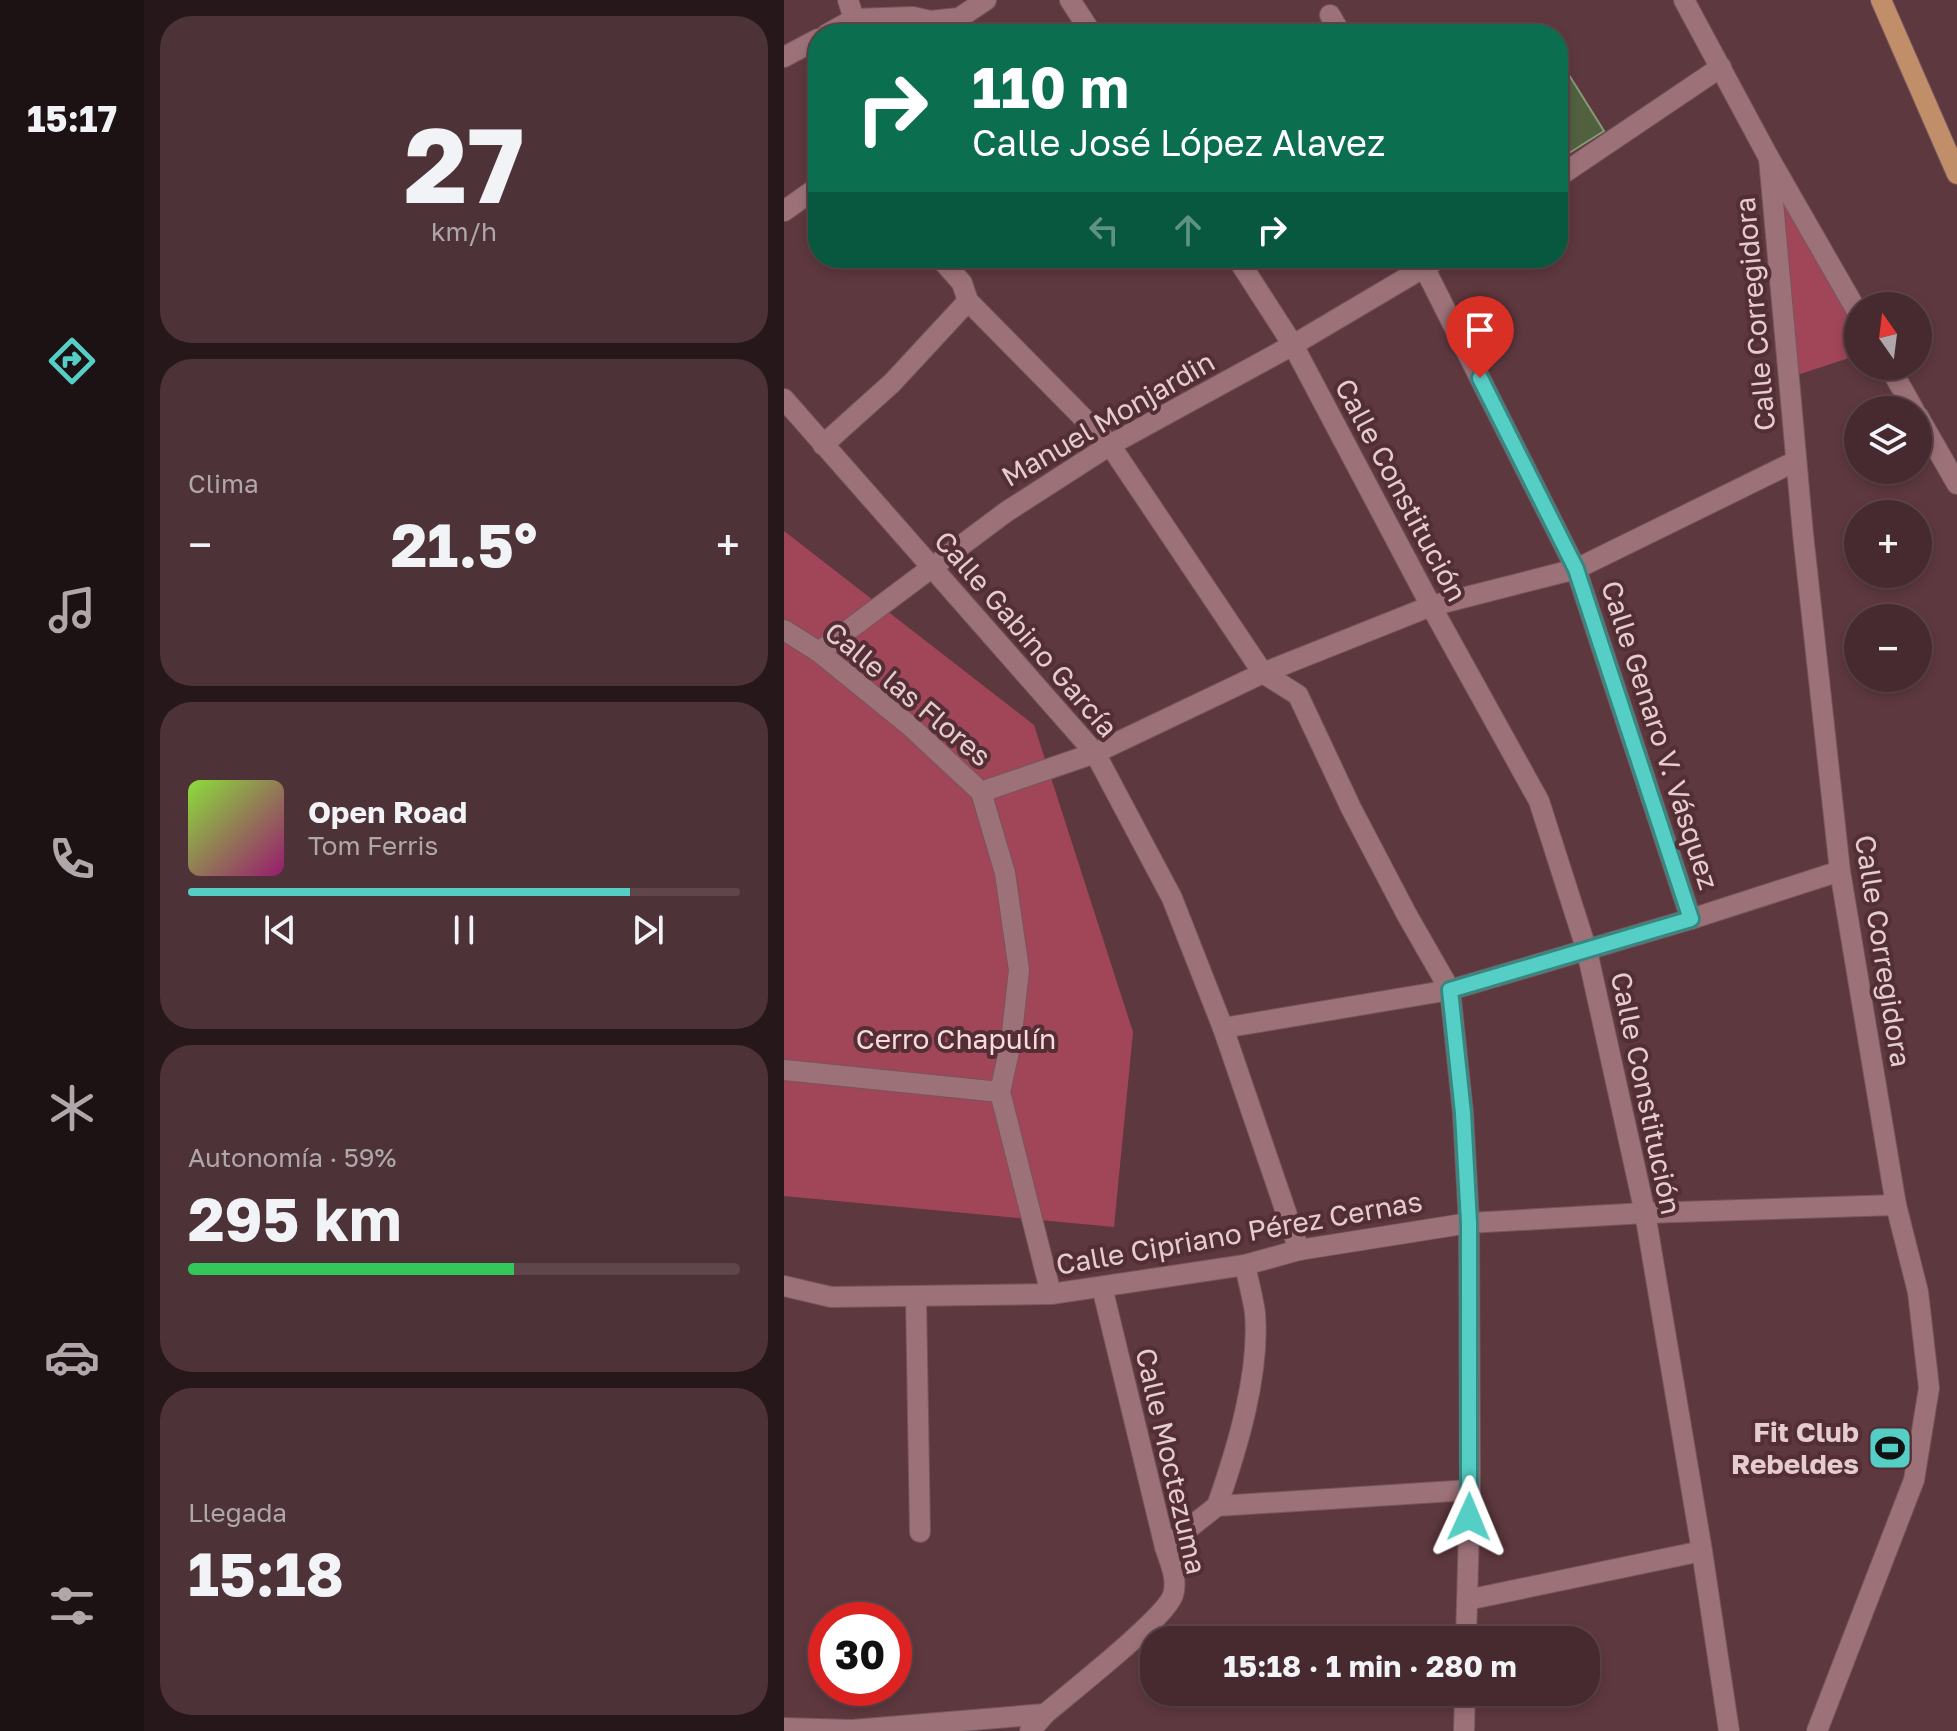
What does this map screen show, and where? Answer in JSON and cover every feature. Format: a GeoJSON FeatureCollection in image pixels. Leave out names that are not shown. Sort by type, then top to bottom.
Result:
{"type":"FeatureCollection","features":[{"type":"Feature","properties":{"kind":"main road"},"geometry":{"type":"LineString","coordinates":[[1881,0],[1957,174]]}},
{"type":"Feature","properties":{"kind":"street"},"geometry":{"type":"LineString","coordinates":[[856,18],[913,17],[930,21],[959,18],[986,0]]}},
{"type":"Feature","properties":{"kind":"street"},"geometry":{"type":"LineString","coordinates":[[1070,0],[1086,24]]}},
{"type":"Feature","properties":{"kind":"street"},"geometry":{"type":"LineString","coordinates":[[1684,0],[1846,292]]}},
{"type":"Feature","properties":{"kind":"street"},"geometry":{"type":"LineString","coordinates":[[1330,15],[1335,24]]}},
{"type":"Feature","properties":{"kind":"street"},"geometry":{"type":"LineString","coordinates":[[784,57],[808,44]]}},
{"type":"Feature","properties":{"kind":"street"},"geometry":{"type":"LineString","coordinates":[[1568,170],[1721,67]]}},
{"type":"Feature","properties":{"kind":"street","name":"Calle Corregidora"},"geometry":{"type":"LineString","coordinates":[[1769,158],[1796,461],[1840,871],[1896,1205],[1918,1292],[1929,1388],[1914,1480],[1817,1731]]}},
{"type":"Feature","properties":{"kind":"street"},"geometry":{"type":"LineString","coordinates":[[784,211],[808,194]]}},
{"type":"Feature","properties":{"kind":"street"},"geometry":{"type":"LineString","coordinates":[[949,268],[962,283],[968,301],[1110,445],[1263,673],[1298,695],[1379,862],[1450,990],[1463,1113],[1469,1223],[1470,1490],[1466,1626]]}},
{"type":"Feature","properties":{"kind":"street","name":"Calle Constitución"},"geometry":{"type":"LineString","coordinates":[[1243,268],[1293,345],[1431,606],[1539,801],[1587,951],[1645,1213],[1729,1731]]}},
{"type":"Feature","properties":{"kind":"street","name":"Manuel Monjardin"},"geometry":{"type":"LineString","coordinates":[[819,652],[1006,512],[1110,445],[1293,345],[1424,268]]}},
{"type":"Feature","properties":{"kind":"street","name":"Calle Genaro V. Vásquez"},"geometry":{"type":"LineString","coordinates":[[1434,268],[1576,569],[1691,919]]}},
{"type":"Feature","properties":{"kind":"street"},"geometry":{"type":"LineString","coordinates":[[823,445],[892,383],[968,301]]}},
{"type":"Feature","properties":{"kind":"street","name":"Calle Gabino García"},"geometry":{"type":"LineString","coordinates":[[784,399],[1095,753],[1172,898],[1223,1028],[1299,1250]]}},
{"type":"Feature","properties":{"kind":"street"},"geometry":{"type":"LineString","coordinates":[[1932,440],[1957,484]]}},
{"type":"Feature","properties":{"kind":"street"},"geometry":{"type":"LineString","coordinates":[[981,792],[1095,753],[1263,673],[1431,606],[1576,569],[1796,461]]}},
{"type":"Feature","properties":{"kind":"street","name":"Calle las Flores"},"geometry":{"type":"LineString","coordinates":[[784,630],[819,652],[910,726],[981,792],[1005,873],[1019,970],[1011,1042],[1000,1092]]}},
{"type":"Feature","properties":{"kind":"street"},"geometry":{"type":"LineString","coordinates":[[1223,1028],[1450,990],[1587,951],[1840,871]]}},
{"type":"Feature","properties":{"kind":"street"},"geometry":{"type":"LineString","coordinates":[[784,1070],[1000,1092],[1051,1294]]}},
{"type":"Feature","properties":{"kind":"street","name":"Calle Cipriano Pérez Cernas"},"geometry":{"type":"LineString","coordinates":[[784,1286],[831,1297],[1051,1294],[1245,1265],[1299,1250],[1469,1223],[1645,1213],[1896,1205]]}},
{"type":"Feature","properties":{"kind":"street"},"geometry":{"type":"LineString","coordinates":[[1165,1547],[1217,1506],[1240,1440],[1253,1361],[1255,1314],[1245,1265]]}},
{"type":"Feature","properties":{"kind":"street","name":"Calle Moctezuma"},"geometry":{"type":"LineString","coordinates":[[1030,1731],[1045,1714],[1155,1619],[1172,1597],[1175,1576],[1165,1547],[1102,1287]]}},
{"type":"Feature","properties":{"kind":"street"},"geometry":{"type":"LineString","coordinates":[[916,1297],[920,1532]]}},
{"type":"Feature","properties":{"kind":"street"},"geometry":{"type":"LineString","coordinates":[[1217,1506],[1470,1490]]}},
{"type":"Feature","properties":{"kind":"street"},"geometry":{"type":"LineString","coordinates":[[1467,1600],[1702,1551]]}},
{"type":"Feature","properties":{"kind":"street"},"geometry":{"type":"LineString","coordinates":[[1464,1731],[1465,1706]]}},
{"type":"Feature","properties":{"kind":"street"},"geometry":{"type":"LineString","coordinates":[[784,1728],[852,1730],[1045,1714]]}},
{"type":"Feature","properties":{"kind":"green space"},"geometry":{"type":"Polygon","coordinates":[[[1761,130],[1858,292],[1844,292],[1844,360],[1779,381],[1761,130]]]}},
{"type":"Feature","properties":{"kind":"green space","name":"Cerro Chapulín"},"geometry":{"type":"Polygon","coordinates":[[[784,531],[1034,725],[1133,1032],[1114,1227],[784,1196],[784,531]]]}},
{"type":"Feature","properties":{"kind":"building"},"geometry":{"type":"Polygon","coordinates":[[[1568,76],[1604,131],[1568,154],[1568,76]]]}},
{"type":"Feature","properties":{"kind":"place","name":"Fit Club Rebeldes"},"geometry":{"type":"Point","coordinates":[1890,1448]}},
{"type":"Feature","properties":{"kind":"route"},"geometry":{"type":"LineString","coordinates":[[1469,1517],[1469,1223],[1463,1113],[1450,990],[1691,919],[1576,569],[1480,378]]}}]}
